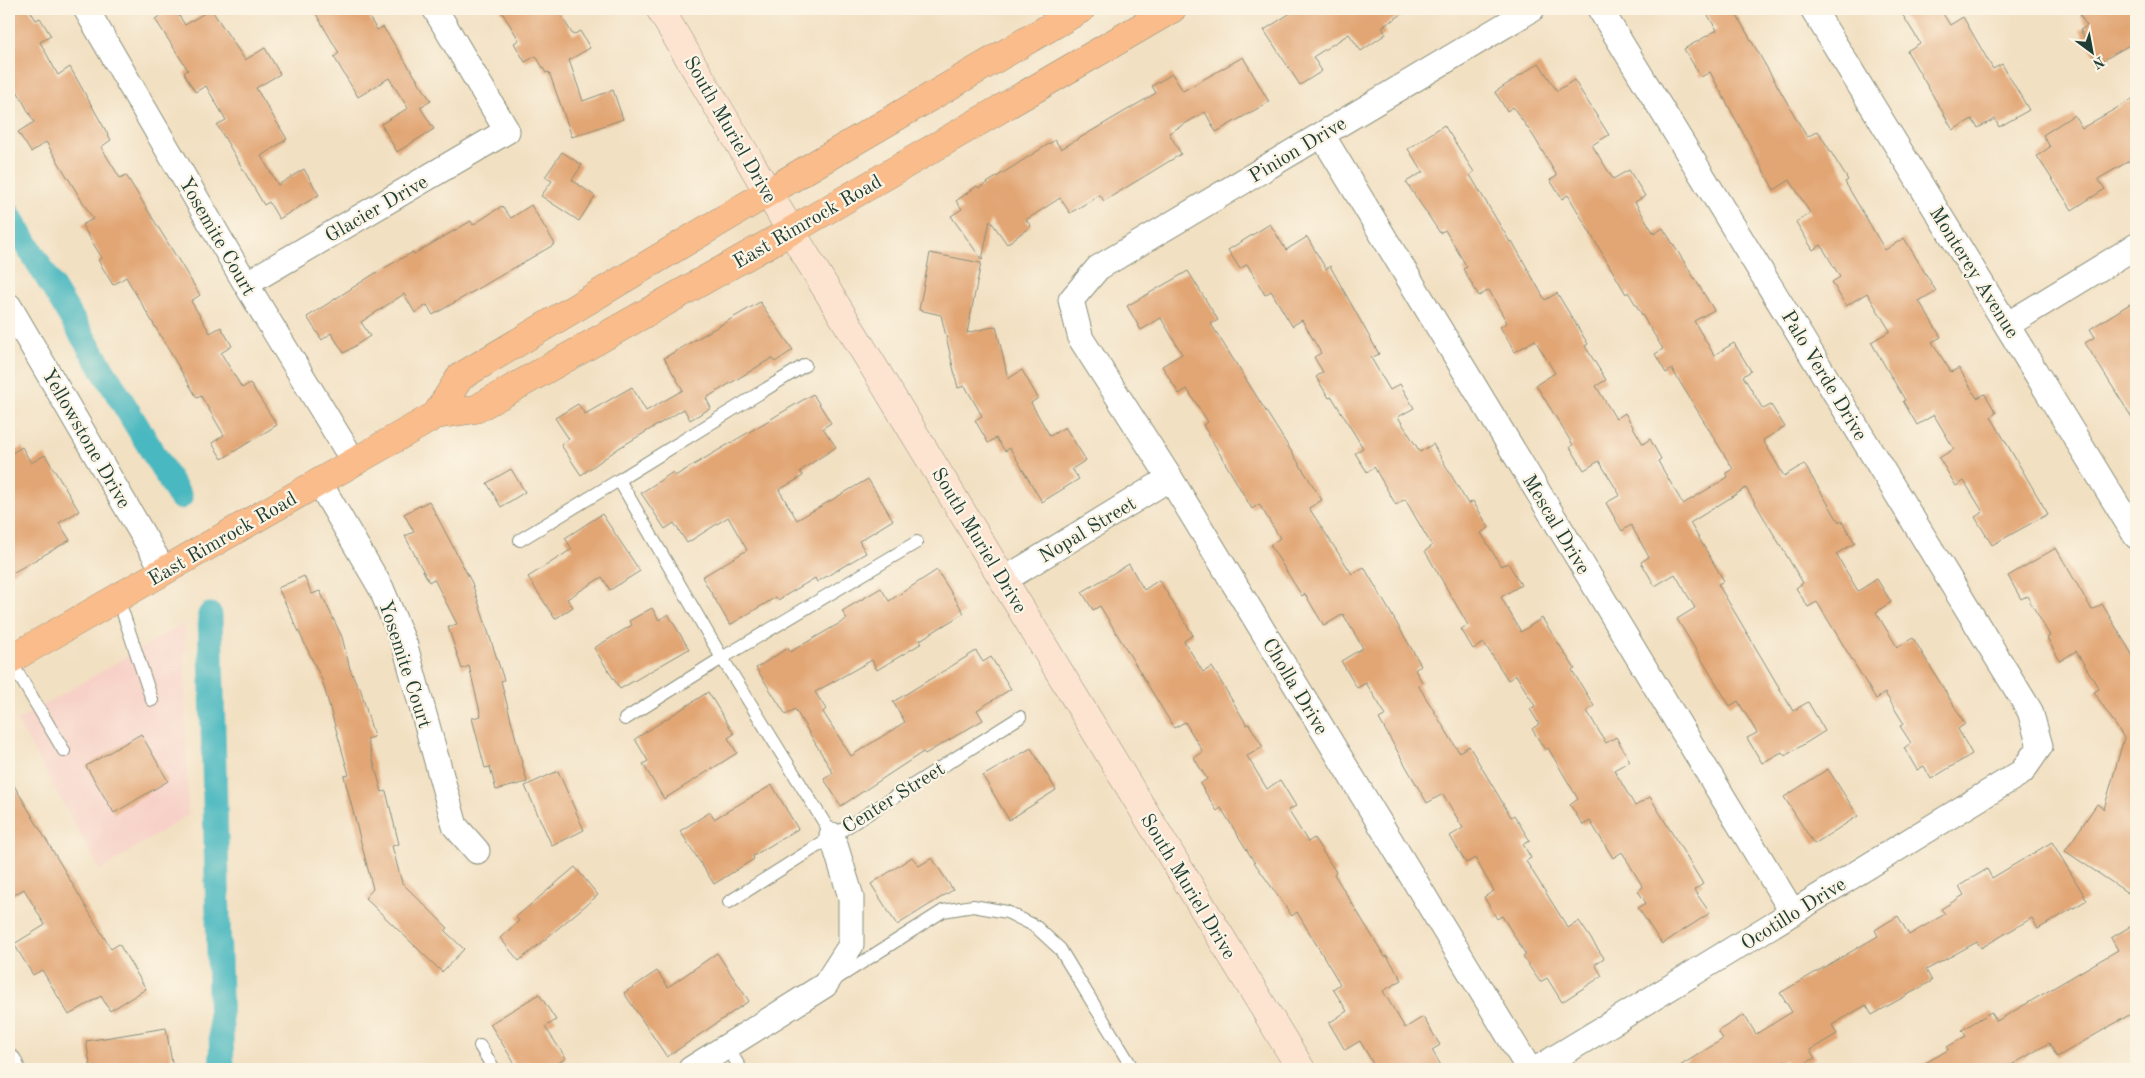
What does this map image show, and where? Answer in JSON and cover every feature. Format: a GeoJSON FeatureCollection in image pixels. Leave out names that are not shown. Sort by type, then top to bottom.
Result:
{"type":"FeatureCollection","features":[{"type":"Feature","properties":{"kind":"main road","name":"South Muriel Drive"},"geometry":{"type":"LineString","coordinates":[[660,9],[791,231],[1301,1069]]}},
{"type":"Feature","properties":{"kind":"main road","name":"East Rimrock Road"},"geometry":{"type":"LineString","coordinates":[[436,415],[460,377],[768,192],[1081,9]]}},
{"type":"Feature","properties":{"kind":"main road","name":"East Rimrock Road"},"geometry":{"type":"LineString","coordinates":[[9,660],[436,415],[476,409],[791,231],[1172,9]]}},
{"type":"Feature","properties":{"kind":"street","name":"Yosemite Court"},"geometry":{"type":"LineString","coordinates":[[86,9],[246,284],[354,462]]}},
{"type":"Feature","properties":{"kind":"street","name":"Glacier Drive"},"geometry":{"type":"LineString","coordinates":[[246,284],[507,132],[435,9]]}},
{"type":"Feature","properties":{"kind":"street","name":"Pinion Drive"},"geometry":{"type":"LineString","coordinates":[[1071,300],[1098,268],[1532,9]]}},
{"type":"Feature","properties":{"kind":"street","name":"Palo Verde Drive"},"geometry":{"type":"LineString","coordinates":[[1600,9],[2030,711],[2040,746]]}},
{"type":"Feature","properties":{"kind":"street","name":"Monterey Avenue"},"geometry":{"type":"LineString","coordinates":[[1813,9],[2136,536]]}},
{"type":"Feature","properties":{"kind":"street","name":"Mescal Drive"},"geometry":{"type":"LineString","coordinates":[[1322,135],[1793,913]]}},
{"type":"Feature","properties":{"kind":"street"},"geometry":{"type":"LineString","coordinates":[[2007,325],[2136,246]]}},
{"type":"Feature","properties":{"kind":"street","name":"Cholla Drive"},"geometry":{"type":"LineString","coordinates":[[1071,300],[1081,339],[1170,478],[1529,1069]]}},
{"type":"Feature","properties":{"kind":"street","name":"Yellowstone Drive"},"geometry":{"type":"LineString","coordinates":[[9,306],[164,571]]}},
{"type":"Feature","properties":{"kind":"street","name":"Nopal Street"},"geometry":{"type":"LineString","coordinates":[[1004,580],[1170,478]]}},
{"type":"Feature","properties":{"kind":"street","name":"Yosemite Court"},"geometry":{"type":"LineString","coordinates":[[319,482],[381,588],[405,646],[455,826],[477,851]]}},
{"type":"Feature","properties":{"kind":"street","name":"Ocotillo Drive"},"geometry":{"type":"LineString","coordinates":[[1537,1069],[2022,772],[2040,746]]}},
{"type":"Feature","properties":{"kind":"street","name":"Center Street"},"geometry":{"type":"LineString","coordinates":[[691,1069],[825,985],[850,945],[851,897],[832,836]]}},
{"type":"Feature","properties":{"kind":"street"},"geometry":{"type":"LineString","coordinates":[[9,1062],[12,1069]]}},
{"type":"Feature","properties":{"kind":"lane"},"geometry":{"type":"LineString","coordinates":[[520,540],[805,365]]}},
{"type":"Feature","properties":{"kind":"lane"},"geometry":{"type":"LineString","coordinates":[[619,480],[722,658],[832,836],[729,902]]}},
{"type":"Feature","properties":{"kind":"lane"},"geometry":{"type":"LineString","coordinates":[[624,719],[722,658],[917,542]]}},
{"type":"Feature","properties":{"kind":"lane"},"geometry":{"type":"LineString","coordinates":[[118,598],[152,700]]}},
{"type":"Feature","properties":{"kind":"lane"},"geometry":{"type":"LineString","coordinates":[[9,660],[64,751]]}},
{"type":"Feature","properties":{"kind":"lane","name":"Center Street"},"geometry":{"type":"LineString","coordinates":[[832,836],[1020,717]]}},
{"type":"Feature","properties":{"kind":"lane"},"geometry":{"type":"LineString","coordinates":[[825,985],[942,911],[973,906],[1007,912],[1035,926],[1060,949],[1133,1069]]}},
{"type":"Feature","properties":{"kind":"lane"},"geometry":{"type":"LineString","coordinates":[[480,1046],[494,1069]]}},
{"type":"Feature","properties":{"kind":"lane"},"geometry":{"type":"LineString","coordinates":[[727,1046],[741,1069]]}},
{"type":"Feature","properties":{"kind":"shaded area"},"geometry":{"type":"Polygon","coordinates":[[[184,623],[188,815],[100,870],[17,721],[184,623]]]}},
{"type":"Feature","properties":{"kind":"building"},"geometry":{"type":"Polygon","coordinates":[[[9,9],[29,9],[36,20],[40,18],[51,36],[40,42],[58,75],[70,67],[111,140],[101,147],[120,178],[126,175],[200,295],[191,301],[210,333],[221,327],[232,346],[221,353],[242,388],[250,383],[277,425],[222,459],[212,443],[224,435],[201,396],[197,398],[126,277],[113,285],[98,260],[102,258],[82,225],[93,219],[46,142],[31,152],[18,132],[34,122],[9,76],[9,9]]]}},
{"type":"Feature","properties":{"kind":"building"},"geometry":{"type":"Polygon","coordinates":[[[171,9],[175,9],[185,25],[211,9],[245,60],[265,48],[280,74],[256,88],[287,139],[261,156],[278,185],[304,169],[319,195],[279,219],[269,202],[264,205],[217,125],[226,120],[206,86],[195,92],[184,73],[188,70],[155,19],[171,9]]]}},
{"type":"Feature","properties":{"kind":"building"},"geometry":{"type":"Polygon","coordinates":[[[313,9],[364,9],[377,30],[383,27],[431,101],[420,107],[434,129],[397,152],[381,124],[408,108],[389,78],[358,97],[334,57],[339,53],[313,9]]]}},
{"type":"Feature","properties":{"kind":"building"},"geometry":{"type":"Polygon","coordinates":[[[500,9],[557,9],[573,35],[580,31],[590,48],[569,60],[583,101],[613,90],[623,119],[572,137],[549,72],[546,73],[536,56],[525,62],[514,43],[519,40],[500,9]]]}},
{"type":"Feature","properties":{"kind":"building"},"geometry":{"type":"Polygon","coordinates":[[[1297,9],[1410,9],[1382,27],[1386,34],[1361,51],[1349,34],[1313,57],[1322,71],[1300,85],[1264,30],[1297,9]]]}},
{"type":"Feature","properties":{"kind":"building"},"geometry":{"type":"Polygon","coordinates":[[[1704,9],[1733,9],[1807,137],[1818,131],[1848,180],[1845,182],[1885,250],[1904,238],[1936,291],[1919,301],[1941,337],[1932,342],[1951,372],[1959,368],[1977,398],[1985,394],[1996,413],[1991,417],[2048,514],[1992,545],[1975,517],[1983,512],[1964,481],[1956,486],[1939,458],[1954,449],[1934,415],[1917,425],[1903,401],[1905,400],[1871,342],[1890,331],[1867,293],[1846,306],[1832,282],[1840,277],[1821,245],[1813,250],[1796,222],[1810,213],[1790,180],[1774,190],[1710,72],[1701,77],[1684,49],[1717,30],[1704,9]]]}},
{"type":"Feature","properties":{"kind":"building"},"geometry":{"type":"Polygon","coordinates":[[[1899,9],[1940,9],[1950,25],[1963,17],[1993,69],[2002,64],[2029,110],[1999,127],[1995,119],[1978,128],[1972,119],[1953,130],[1907,51],[1920,43],[1899,9]]]}},
{"type":"Feature","properties":{"kind":"building"},"geometry":{"type":"Polygon","coordinates":[[[2091,9],[2136,9],[2136,41],[2099,63],[2080,30],[2087,26],[2080,15],[2091,9]]]}},
{"type":"Feature","properties":{"kind":"building"},"geometry":{"type":"Polygon","coordinates":[[[1243,57],[1269,102],[1216,132],[1205,112],[1169,133],[1181,154],[1104,201],[1100,195],[1070,213],[1060,198],[1026,220],[1031,226],[1007,244],[990,220],[982,260],[951,216],[962,209],[956,201],[977,186],[979,188],[1055,140],[1061,149],[1156,93],[1152,86],[1172,74],[1183,91],[1243,57]]]}},
{"type":"Feature","properties":{"kind":"building"},"geometry":{"type":"Polygon","coordinates":[[[1539,63],[1557,91],[1574,80],[1609,135],[1592,145],[1613,179],[1629,170],[1645,196],[1635,202],[1654,234],[1663,228],[1714,310],[1694,321],[1714,355],[1734,343],[1751,371],[1743,376],[1763,409],[1771,405],[1785,427],[1763,440],[1784,476],[1804,464],[1839,522],[1841,520],[1855,543],[1836,554],[1858,591],[1877,579],[1891,602],[1876,612],[1897,647],[1913,638],[1965,724],[1958,729],[1972,754],[1931,779],[1924,766],[1917,770],[1904,748],[1911,743],[1900,726],[1904,724],[1885,693],[1876,699],[1817,602],[1808,607],[1796,588],[1803,583],[1746,488],[1690,523],[1724,581],[1718,584],[1793,711],[1808,702],[1825,731],[1785,756],[1782,752],[1762,763],[1747,738],[1757,733],[1738,701],[1730,706],[1677,619],[1695,608],[1675,574],[1655,586],[1641,562],[1649,557],[1631,525],[1622,531],[1606,503],[1620,495],[1599,461],[1584,470],[1570,447],[1573,445],[1536,385],[1555,373],[1535,340],[1515,352],[1500,327],[1507,323],[1489,290],[1479,296],[1463,269],[1467,267],[1445,230],[1440,233],[1406,182],[1423,172],[1408,149],[1444,125],[1474,172],[1470,175],[1510,242],[1512,241],[1545,300],[1557,293],[1588,344],[1585,346],[1606,380],[1596,386],[1616,419],[1625,413],[1643,444],[1650,439],[1661,459],[1658,461],[1683,504],[1728,477],[1726,473],[1733,469],[1672,369],[1666,373],[1655,354],[1663,349],[1628,292],[1626,294],[1568,195],[1562,199],[1550,180],[1557,176],[1534,137],[1513,107],[1507,111],[1495,92],[1539,63]]]}},
{"type":"Feature","properties":{"kind":"building"},"geometry":{"type":"Polygon","coordinates":[[[2136,97],[2136,157],[2098,179],[2105,189],[2072,210],[2037,156],[2050,147],[2043,135],[2074,115],[2082,128],[2136,97]]]}},
{"type":"Feature","properties":{"kind":"building"},"geometry":{"type":"Polygon","coordinates":[[[562,152],[582,165],[572,180],[595,196],[579,221],[541,196],[552,181],[545,177],[562,152]]]}},
{"type":"Feature","properties":{"kind":"building"},"geometry":{"type":"Polygon","coordinates":[[[531,205],[555,244],[433,315],[427,305],[415,313],[404,294],[361,322],[370,336],[344,353],[331,333],[322,340],[307,317],[377,272],[413,252],[414,254],[471,221],[473,225],[502,206],[511,218],[531,205]]]}},
{"type":"Feature","properties":{"kind":"building"},"geometry":{"type":"Polygon","coordinates":[[[1270,224],[1286,250],[1307,237],[1326,269],[1330,266],[1379,354],[1371,358],[1390,390],[1400,384],[1414,408],[1398,417],[1420,452],[1433,444],[1468,504],[1473,501],[1489,528],[1481,533],[1501,566],[1508,563],[1521,585],[1501,597],[1521,632],[1542,618],[1575,669],[1572,670],[1594,706],[1587,711],[1606,743],[1616,737],[1630,761],[1614,770],[1635,806],[1650,797],[1703,884],[1694,890],[1710,913],[1662,944],[1638,908],[1646,903],[1638,891],[1643,887],[1622,852],[1613,858],[1590,821],[1583,825],[1570,805],[1578,799],[1548,748],[1545,750],[1532,729],[1539,724],[1530,709],[1535,706],[1516,675],[1508,680],[1484,643],[1473,649],[1461,629],[1468,625],[1425,551],[1432,546],[1405,499],[1396,505],[1374,467],[1367,472],[1355,453],[1363,448],[1332,397],[1329,398],[1316,377],[1323,372],[1314,357],[1321,353],[1302,320],[1292,326],[1271,291],[1265,295],[1247,264],[1240,269],[1228,250],[1270,224]]]}},
{"type":"Feature","properties":{"kind":"building"},"geometry":{"type":"Polygon","coordinates":[[[930,253],[981,263],[967,333],[996,326],[1008,379],[1022,370],[1038,398],[1031,403],[1050,436],[1065,427],[1086,460],[1072,469],[1079,479],[1042,502],[1010,448],[1005,451],[996,438],[988,443],[975,420],[982,416],[965,386],[958,388],[941,315],[919,310],[930,253]]]}},
{"type":"Feature","properties":{"kind":"building"},"geometry":{"type":"Polygon","coordinates":[[[1188,271],[1218,320],[1211,324],[1322,500],[1309,508],[1352,574],[1364,567],[1421,665],[1415,670],[1422,682],[1418,685],[1459,752],[1469,746],[1511,817],[1514,815],[1530,841],[1523,844],[1531,858],[1526,861],[1568,928],[1579,921],[1604,958],[1595,964],[1602,976],[1562,1002],[1547,978],[1540,982],[1523,957],[1526,955],[1502,916],[1497,919],[1484,897],[1494,891],[1475,858],[1466,863],[1450,836],[1463,828],[1443,794],[1427,803],[1379,719],[1386,715],[1366,683],[1357,688],[1341,661],[1363,648],[1343,614],[1324,626],[1305,594],[1302,596],[1270,545],[1280,538],[1259,504],[1252,509],[1203,425],[1208,422],[1187,389],[1179,394],[1162,366],[1182,354],[1161,318],[1141,330],[1127,306],[1188,271]]]}},
{"type":"Feature","properties":{"kind":"building"},"geometry":{"type":"Polygon","coordinates":[[[2136,300],[2136,424],[2085,343],[2095,337],[2090,329],[2136,300]]]}},
{"type":"Feature","properties":{"kind":"building"},"geometry":{"type":"Polygon","coordinates":[[[760,302],[793,350],[775,362],[772,358],[706,398],[711,408],[690,420],[684,409],[619,448],[581,475],[561,445],[569,439],[555,418],[578,404],[585,414],[632,387],[646,411],[683,390],[664,358],[760,302]]]}},
{"type":"Feature","properties":{"kind":"building"},"geometry":{"type":"Polygon","coordinates":[[[813,394],[831,423],[823,428],[836,447],[800,471],[803,476],[779,490],[797,520],[868,479],[893,520],[859,541],[866,553],[817,582],[815,578],[778,600],[776,597],[730,625],[702,577],[747,550],[728,517],[687,543],[674,523],[665,529],[641,493],[673,472],[675,476],[813,394]]]}},
{"type":"Feature","properties":{"kind":"building"},"geometry":{"type":"Polygon","coordinates":[[[22,447],[31,463],[45,455],[79,511],[59,523],[70,540],[9,575],[9,455],[22,447]]]}},
{"type":"Feature","properties":{"kind":"building"},"geometry":{"type":"Polygon","coordinates":[[[511,469],[525,492],[501,507],[487,483],[511,469]]]}},
{"type":"Feature","properties":{"kind":"building"},"geometry":{"type":"Polygon","coordinates":[[[429,501],[472,583],[504,680],[501,681],[527,782],[496,790],[490,767],[485,768],[472,718],[481,716],[469,666],[462,669],[448,627],[457,624],[434,579],[429,582],[405,536],[414,532],[404,514],[429,501]]]}},
{"type":"Feature","properties":{"kind":"building"},"geometry":{"type":"Polygon","coordinates":[[[602,514],[640,571],[610,590],[602,577],[567,599],[573,607],[555,619],[528,577],[572,549],[565,538],[602,514]]]}},
{"type":"Feature","properties":{"kind":"building"},"geometry":{"type":"Polygon","coordinates":[[[2056,548],[2092,610],[2102,604],[2136,661],[2136,880],[2128,893],[2065,851],[2097,804],[2104,809],[2124,738],[2094,692],[2099,689],[2076,651],[2060,661],[2047,638],[2050,636],[2027,596],[2021,599],[2008,576],[2056,548]]]}},
{"type":"Feature","properties":{"kind":"building"},"geometry":{"type":"Polygon","coordinates":[[[1129,564],[1144,590],[1159,580],[1193,635],[1184,641],[1203,672],[1212,667],[1247,725],[1249,724],[1263,747],[1247,756],[1267,789],[1280,780],[1296,806],[1288,810],[1308,842],[1314,838],[1385,957],[1387,956],[1402,980],[1383,991],[1405,1028],[1423,1017],[1440,1045],[1432,1050],[1443,1069],[1376,1069],[1360,1041],[1345,1050],[1329,1023],[1347,1011],[1333,989],[1340,984],[1297,912],[1292,916],[1256,865],[1221,808],[1217,811],[1200,784],[1207,779],[1194,758],[1203,752],[1185,722],[1174,728],[1100,606],[1093,610],[1082,592],[1129,564]]]}},
{"type":"Feature","properties":{"kind":"building"},"geometry":{"type":"Polygon","coordinates":[[[937,570],[964,613],[920,640],[922,643],[877,670],[872,660],[815,692],[826,709],[823,712],[851,756],[905,722],[893,702],[976,651],[983,662],[991,657],[1011,689],[977,710],[983,720],[925,754],[923,752],[841,806],[824,779],[833,773],[795,709],[786,715],[756,668],[788,648],[790,652],[847,619],[842,611],[881,588],[889,601],[937,570]]]}},
{"type":"Feature","properties":{"kind":"building"},"geometry":{"type":"Polygon","coordinates":[[[304,576],[312,594],[320,591],[342,637],[350,669],[358,687],[360,687],[374,737],[367,739],[382,792],[386,791],[399,844],[392,846],[402,883],[448,928],[445,931],[464,949],[442,972],[365,898],[373,889],[344,776],[349,775],[322,680],[278,588],[304,576]]]}},
{"type":"Feature","properties":{"kind":"building"},"geometry":{"type":"Polygon","coordinates":[[[652,608],[659,620],[668,614],[689,649],[620,689],[594,648],[632,625],[629,621],[652,608]]]}},
{"type":"Feature","properties":{"kind":"building"},"geometry":{"type":"Polygon","coordinates":[[[708,692],[734,734],[728,738],[737,753],[664,799],[643,764],[648,761],[635,739],[708,692]]]}},
{"type":"Feature","properties":{"kind":"building"},"geometry":{"type":"Polygon","coordinates":[[[141,734],[168,781],[114,813],[86,766],[141,734]]]}},
{"type":"Feature","properties":{"kind":"building"},"geometry":{"type":"Polygon","coordinates":[[[1031,748],[1056,790],[1009,820],[983,776],[1031,748]]]}},
{"type":"Feature","properties":{"kind":"building"},"geometry":{"type":"Polygon","coordinates":[[[1828,769],[1858,816],[1814,844],[1784,797],[1828,769]]]}},
{"type":"Feature","properties":{"kind":"building"},"geometry":{"type":"Polygon","coordinates":[[[558,771],[584,830],[552,846],[525,786],[558,771]]]}},
{"type":"Feature","properties":{"kind":"building"},"geometry":{"type":"Polygon","coordinates":[[[9,777],[111,949],[119,944],[146,989],[110,1011],[101,996],[69,1015],[42,970],[33,975],[14,944],[45,925],[24,889],[9,898],[9,777]]]}},
{"type":"Feature","properties":{"kind":"building"},"geometry":{"type":"Polygon","coordinates":[[[772,785],[798,829],[753,856],[754,859],[714,884],[680,831],[710,812],[714,819],[772,785]]]}},
{"type":"Feature","properties":{"kind":"building"},"geometry":{"type":"Polygon","coordinates":[[[2052,842],[2087,900],[2038,929],[2032,918],[1981,948],[1977,942],[1926,970],[1932,981],[1872,1015],[1866,1005],[1832,1025],[1837,1034],[1810,1050],[1815,1058],[1796,1069],[1791,1069],[1785,1060],[1771,1069],[1675,1069],[1723,1039],[1718,1031],[1744,1015],[1756,1034],[1792,1012],[1780,993],[1878,936],[1875,930],[1898,916],[1909,935],[1945,914],[1941,909],[1964,895],[1959,886],[1987,869],[1992,878],[2052,842]]]}},
{"type":"Feature","properties":{"kind":"building"},"geometry":{"type":"Polygon","coordinates":[[[912,857],[919,866],[932,858],[953,890],[897,925],[871,884],[912,857]]]}},
{"type":"Feature","properties":{"kind":"building"},"geometry":{"type":"Polygon","coordinates":[[[575,867],[598,895],[519,961],[500,938],[519,921],[516,917],[575,867]]]}},
{"type":"Feature","properties":{"kind":"building"},"geometry":{"type":"Polygon","coordinates":[[[2136,923],[2136,1011],[2057,1057],[2049,1043],[2005,1069],[1915,1069],[1948,1050],[1947,1047],[1966,1036],[1962,1030],[1991,1012],[1997,1021],[2118,950],[2111,938],[2136,923]]]}},
{"type":"Feature","properties":{"kind":"building"},"geometry":{"type":"Polygon","coordinates":[[[717,953],[749,1001],[667,1057],[624,993],[657,971],[668,987],[717,953]]]}},
{"type":"Feature","properties":{"kind":"building"},"geometry":{"type":"Polygon","coordinates":[[[539,994],[556,1020],[545,1027],[566,1058],[549,1069],[518,1069],[490,1024],[539,994]]]}},
{"type":"Feature","properties":{"kind":"building"},"geometry":{"type":"Polygon","coordinates":[[[166,1028],[173,1069],[91,1069],[86,1041],[166,1028]]]}},
{"type":"Feature","properties":{"kind":"waterway"},"geometry":{"type":"LineString","coordinates":[[9,215],[180,497]]}},
{"type":"Feature","properties":{"kind":"waterway"},"geometry":{"type":"LineString","coordinates":[[210,615],[222,1069]]}}]}
